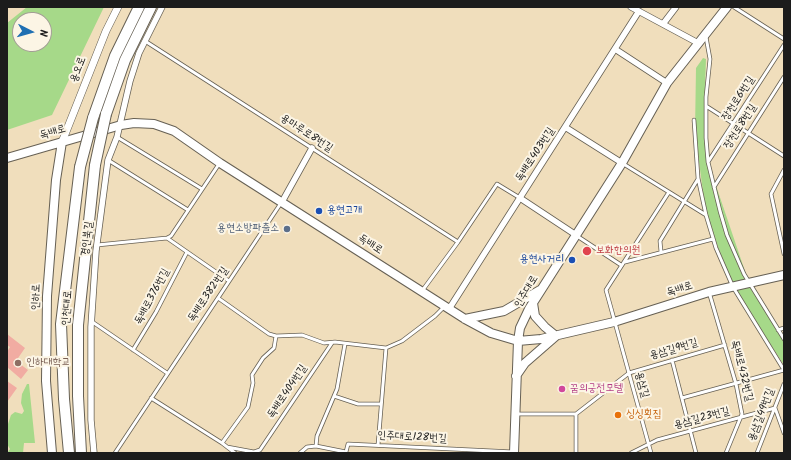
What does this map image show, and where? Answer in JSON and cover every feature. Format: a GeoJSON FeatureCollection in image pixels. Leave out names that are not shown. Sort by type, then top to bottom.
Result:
{"type":"FeatureCollection","features":[{"type":"Feature","properties":{"kind":"highway","name":"인천대로"},"geometry":{"type":"LineString","coordinates":[[69,453],[64,399],[61,324],[80,167],[93,118],[115,56],[139,7]]}},
{"type":"Feature","properties":{"kind":"highway","name":"인천대로"},"geometry":{"type":"LineString","coordinates":[[81,453],[78,396],[78,324],[95,165],[106,114],[125,60],[152,7]]}},
{"type":"Feature","properties":{"kind":"main road","name":"인주대로"},"geometry":{"type":"LineString","coordinates":[[514,453],[516,376],[520,328],[541,290],[622,163],[667,83],[727,7]]}},
{"type":"Feature","properties":{"kind":"main road","name":"독배로"},"geometry":{"type":"LineString","coordinates":[[7,158],[118,126],[134,123],[154,124],[174,131],[220,163],[465,319],[491,333],[518,341],[556,336],[614,322],[709,292],[784,275]]}},
{"type":"Feature","properties":{"kind":"main road","name":"인하로"},"geometry":{"type":"LineString","coordinates":[[52,453],[46,381],[47,296],[56,180],[62,142]]}},
{"type":"Feature","properties":{"kind":"main road"},"geometry":{"type":"LineString","coordinates":[[465,319],[504,310],[541,290]]}},
{"type":"Feature","properties":{"kind":"main road"},"geometry":{"type":"LineString","coordinates":[[516,376],[525,363],[556,336],[535,316],[533,303]]}},
{"type":"Feature","properties":{"kind":"street","name":"용오로"},"geometry":{"type":"LineString","coordinates":[[62,142],[106,31],[118,7]]}},
{"type":"Feature","properties":{"kind":"street","name":"경인북길"},"geometry":{"type":"LineString","coordinates":[[94,453],[91,420],[91,321],[97,246],[108,160],[117,137],[118,126],[130,81],[145,41],[162,7]]}},
{"type":"Feature","properties":{"kind":"street"},"geometry":{"type":"LineString","coordinates":[[631,7],[698,43]]}},
{"type":"Feature","properties":{"kind":"street"},"geometry":{"type":"LineString","coordinates":[[663,24],[676,7]]}},
{"type":"Feature","properties":{"kind":"street","name":"독배로403번길"},"geometry":{"type":"LineString","coordinates":[[447,307],[520,198],[639,12]]}},
{"type":"Feature","properties":{"kind":"street"},"geometry":{"type":"LineString","coordinates":[[615,49],[667,83]]}},
{"type":"Feature","properties":{"kind":"street"},"geometry":{"type":"LineString","coordinates":[[565,127],[622,163]]}},
{"type":"Feature","properties":{"kind":"street"},"geometry":{"type":"LineString","coordinates":[[282,202],[312,148]]}},
{"type":"Feature","properties":{"kind":"street"},"geometry":{"type":"LineString","coordinates":[[520,198],[576,235]]}},
{"type":"Feature","properties":{"kind":"lane"},"geometry":{"type":"LineString","coordinates":[[734,7],[784,39]]}},
{"type":"Feature","properties":{"kind":"lane"},"geometry":{"type":"LineString","coordinates":[[705,34],[710,59],[706,106],[706,138],[708,162],[714,187],[727,235],[749,283],[784,339]]}},
{"type":"Feature","properties":{"kind":"lane","name":"용마루로8번길"},"geometry":{"type":"LineString","coordinates":[[145,41],[458,242]]}},
{"type":"Feature","properties":{"kind":"lane","name":"장천로6번길"},"geometry":{"type":"LineString","coordinates":[[708,162],[784,45]]}},
{"type":"Feature","properties":{"kind":"lane","name":"장천로8번길"},"geometry":{"type":"LineString","coordinates":[[714,187],[784,77]]}},
{"type":"Feature","properties":{"kind":"lane"},"geometry":{"type":"LineString","coordinates":[[706,106],[784,156]]}},
{"type":"Feature","properties":{"kind":"lane"},"geometry":{"type":"LineString","coordinates":[[682,398],[784,370],[733,286],[713,239],[698,178],[694,120]]}},
{"type":"Feature","properties":{"kind":"lane"},"geometry":{"type":"LineString","coordinates":[[117,137],[202,189]]}},
{"type":"Feature","properties":{"kind":"lane"},"geometry":{"type":"LineString","coordinates":[[108,160],[188,210]]}},
{"type":"Feature","properties":{"kind":"lane"},"geometry":{"type":"LineString","coordinates":[[167,238],[220,163]]}},
{"type":"Feature","properties":{"kind":"lane"},"geometry":{"type":"LineString","coordinates":[[622,163],[706,215]]}},
{"type":"Feature","properties":{"kind":"lane"},"geometry":{"type":"LineString","coordinates":[[784,170],[771,194],[784,254]]}},
{"type":"Feature","properties":{"kind":"lane"},"geometry":{"type":"LineString","coordinates":[[661,252],[660,241],[698,178]]}},
{"type":"Feature","properties":{"kind":"lane"},"geometry":{"type":"LineString","coordinates":[[421,291],[458,242],[497,184],[520,198]]}},
{"type":"Feature","properties":{"kind":"lane"},"geometry":{"type":"LineString","coordinates":[[625,262],[669,192]]}},
{"type":"Feature","properties":{"kind":"lane","name":"독배로382번길"},"geometry":{"type":"LineString","coordinates":[[115,453],[282,202]]}},
{"type":"Feature","properties":{"kind":"lane"},"geometry":{"type":"LineString","coordinates":[[576,235],[621,264],[713,239]]}},
{"type":"Feature","properties":{"kind":"lane"},"geometry":{"type":"LineString","coordinates":[[97,246],[167,238],[229,281]]}},
{"type":"Feature","properties":{"kind":"lane","name":"독배로376번길"},"geometry":{"type":"LineString","coordinates":[[132,350],[156,312],[187,252]]}},
{"type":"Feature","properties":{"kind":"lane","name":"용삼길"},"geometry":{"type":"LineString","coordinates":[[621,264],[606,290],[651,453]]}},
{"type":"Feature","properties":{"kind":"lane","name":"독배로432번길"},"geometry":{"type":"LineString","coordinates":[[709,292],[736,384],[741,417],[726,453]]}},
{"type":"Feature","properties":{"kind":"lane"},"geometry":{"type":"LineString","coordinates":[[218,298],[270,334],[276,336],[302,335],[319,342],[386,348],[402,342],[447,307]]}},
{"type":"Feature","properties":{"kind":"lane"},"geometry":{"type":"LineString","coordinates":[[91,321],[167,373]]}},
{"type":"Feature","properties":{"kind":"lane"},"geometry":{"type":"LineString","coordinates":[[778,330],[784,328]]}},
{"type":"Feature","properties":{"kind":"lane"},"geometry":{"type":"LineString","coordinates":[[222,443],[248,407],[253,383],[252,375],[263,358],[274,348],[276,336]]}},
{"type":"Feature","properties":{"kind":"lane","name":"독배로404번길"},"geometry":{"type":"LineString","coordinates":[[227,447],[254,452],[258,451],[332,343]]}},
{"type":"Feature","properties":{"kind":"lane"},"geometry":{"type":"LineString","coordinates":[[300,453],[307,447],[316,446],[317,436],[337,389],[345,344]]}},
{"type":"Feature","properties":{"kind":"lane","name":"용삼길9번길"},"geometry":{"type":"LineString","coordinates":[[629,373],[725,346]]}},
{"type":"Feature","properties":{"kind":"lane"},"geometry":{"type":"LineString","coordinates":[[378,445],[386,348]]}},
{"type":"Feature","properties":{"kind":"lane"},"geometry":{"type":"LineString","coordinates":[[672,360],[696,453]]}},
{"type":"Feature","properties":{"kind":"lane"},"geometry":{"type":"LineString","coordinates":[[515,414],[576,414],[629,373]]}},
{"type":"Feature","properties":{"kind":"lane","name":"용삼길49번길"},"geometry":{"type":"LineString","coordinates":[[757,453],[784,384]]}},
{"type":"Feature","properties":{"kind":"lane"},"geometry":{"type":"LineString","coordinates":[[334,396],[358,404],[381,404]]}},
{"type":"Feature","properties":{"kind":"lane"},"geometry":{"type":"LineString","coordinates":[[151,398],[222,443],[234,453]]}},
{"type":"Feature","properties":{"kind":"lane"},"geometry":{"type":"LineString","coordinates":[[775,408],[784,433]]}},
{"type":"Feature","properties":{"kind":"lane","name":"용삼길23번길"},"geometry":{"type":"LineString","coordinates":[[631,453],[657,440],[775,408]]}},
{"type":"Feature","properties":{"kind":"lane"},"geometry":{"type":"LineString","coordinates":[[576,414],[576,453]]}},
{"type":"Feature","properties":{"kind":"lane","name":"인주대로128번길"},"geometry":{"type":"LineString","coordinates":[[316,446],[346,453],[348,444],[514,453]]}},
{"type":"Feature","properties":{"kind":"green space"},"geometry":{"type":"Polygon","coordinates":[[[27,7],[104,7],[52,115],[7,130],[7,23],[12,19],[12,52],[52,52],[52,12],[21,12],[27,7]]]}},
{"type":"Feature","properties":{"kind":"green space"},"geometry":{"type":"Polygon","coordinates":[[[703,58],[706,59],[704,117],[708,162],[749,283],[784,338],[784,365],[733,287],[706,215],[695,131],[696,68],[703,58]]]}},
{"type":"Feature","properties":{"kind":"green space"},"geometry":{"type":"Polygon","coordinates":[[[27,384],[29,384],[35,443],[24,443],[23,453],[7,453],[10,449],[7,444],[7,427],[11,415],[15,412],[22,414],[24,411],[21,403],[22,394],[27,384]]]}},
{"type":"Feature","properties":{"kind":"building"},"geometry":{"type":"Polygon","coordinates":[[[7,334],[25,348],[16,361],[28,370],[21,379],[7,367],[7,352],[10,347],[7,345],[7,334]]]}},
{"type":"Feature","properties":{"kind":"building"},"geometry":{"type":"Polygon","coordinates":[[[7,381],[17,388],[7,402],[7,381]]]}},
{"type":"Feature","properties":{"kind":"place","name":"용현고개"},"geometry":{"type":"Point","coordinates":[319,211]}},
{"type":"Feature","properties":{"kind":"place","name":"용현소방파출소"},"geometry":{"type":"Point","coordinates":[287,229]}},
{"type":"Feature","properties":{"kind":"place","name":"보화한의원"},"geometry":{"type":"Point","coordinates":[587,251]}},
{"type":"Feature","properties":{"kind":"place","name":"용현사거리"},"geometry":{"type":"Point","coordinates":[572,260]}},
{"type":"Feature","properties":{"kind":"place","name":"인하대학교"},"geometry":{"type":"Point","coordinates":[18,363]}},
{"type":"Feature","properties":{"kind":"place","name":"꿈의궁전모텔"},"geometry":{"type":"Point","coordinates":[562,389]}},
{"type":"Feature","properties":{"kind":"place","name":"싱싱횟집"},"geometry":{"type":"Point","coordinates":[618,415]}}]}
